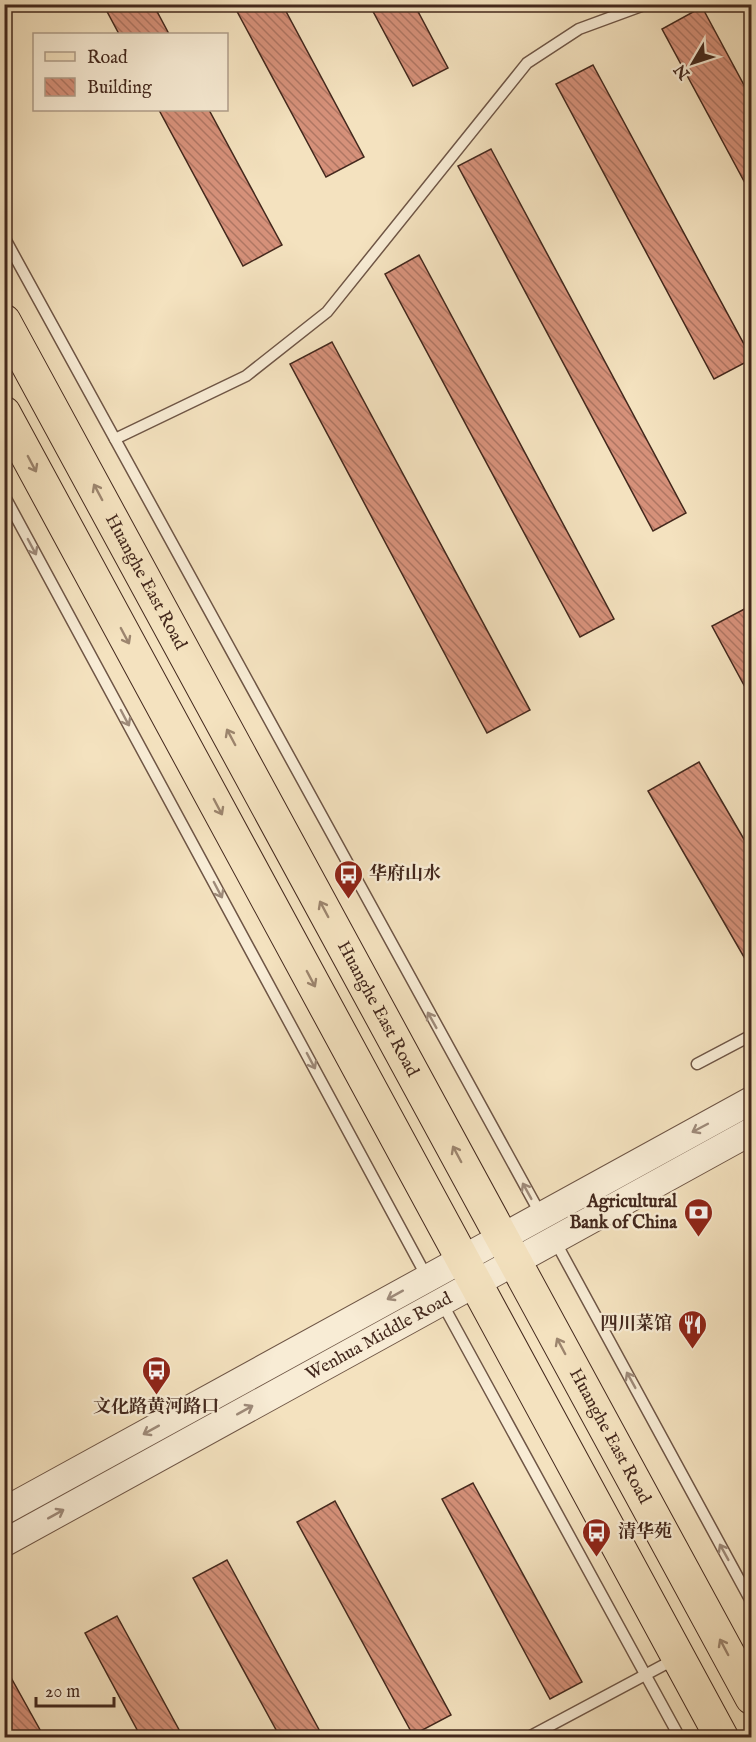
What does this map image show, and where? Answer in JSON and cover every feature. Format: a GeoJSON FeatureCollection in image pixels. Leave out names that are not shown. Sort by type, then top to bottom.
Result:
{"type":"FeatureCollection","features":[{"type":"Feature","properties":{"kind":"main road","name":"Huanghe East Road"},"geometry":{"type":"LineString","coordinates":[[4,321],[752,1698]]}},
{"type":"Feature","properties":{"kind":"main road"},"geometry":{"type":"LineString","coordinates":[[4,413],[722,1737]]}},
{"type":"Feature","properties":{"kind":"street","name":"Wenhua Middle Road"},"geometry":{"type":"LineString","coordinates":[[4,1511],[508,1249],[752,1100]]}},
{"type":"Feature","properties":{"kind":"street","name":"Wenhua Middle Road"},"geometry":{"type":"LineString","coordinates":[[547,1227],[752,1131]]}},
{"type":"Feature","properties":{"kind":"street","name":"Wenhua Middle Road"},"geometry":{"type":"LineString","coordinates":[[4,1543],[434,1289]]}},
{"type":"Feature","properties":{"kind":"lane"},"geometry":{"type":"LineString","coordinates":[[115,439],[246,376],[327,312],[527,63],[579,29],[647,4]]}},
{"type":"Feature","properties":{"kind":"lane"},"geometry":{"type":"LineString","coordinates":[[4,237],[752,1603]]}},
{"type":"Feature","properties":{"kind":"lane"},"geometry":{"type":"LineString","coordinates":[[4,495],[434,1289],[680,1737]]}},
{"type":"Feature","properties":{"kind":"lane"},"geometry":{"type":"LineString","coordinates":[[697,1064],[752,1035]]}},
{"type":"Feature","properties":{"kind":"lane"},"geometry":{"type":"LineString","coordinates":[[527,1737],[679,1657]]}},
{"type":"Feature","properties":{"kind":"building"},"geometry":{"type":"Polygon","coordinates":[[[103,4],[153,4],[168,33],[118,33],[103,4]]]}},
{"type":"Feature","properties":{"kind":"building"},"geometry":{"type":"Polygon","coordinates":[[[233,4],[282,4],[364,157],[326,177],[233,4]]]}},
{"type":"Feature","properties":{"kind":"building"},"geometry":{"type":"Polygon","coordinates":[[[369,4],[414,4],[448,68],[413,86],[369,4]]]}},
{"type":"Feature","properties":{"kind":"building"},"geometry":{"type":"Polygon","coordinates":[[[702,7],[752,100],[752,196],[662,29],[702,7]]]}},
{"type":"Feature","properties":{"kind":"building"},"geometry":{"type":"Polygon","coordinates":[[[593,65],[752,359],[714,379],[556,84],[593,65]]]}},
{"type":"Feature","properties":{"kind":"building"},"geometry":{"type":"Polygon","coordinates":[[[160,111],[210,111],[282,245],[243,266],[160,111]]]}},
{"type":"Feature","properties":{"kind":"building"},"geometry":{"type":"Polygon","coordinates":[[[491,149],[686,513],[653,531],[458,166],[491,149]]]}},
{"type":"Feature","properties":{"kind":"building"},"geometry":{"type":"Polygon","coordinates":[[[419,255],[614,619],[580,637],[385,274],[419,255]]]}},
{"type":"Feature","properties":{"kind":"building"},"geometry":{"type":"Polygon","coordinates":[[[332,342],[530,710],[487,733],[290,364],[332,342]]]}},
{"type":"Feature","properties":{"kind":"building"},"geometry":{"type":"Polygon","coordinates":[[[752,605],[752,700],[712,626],[752,605]]]}},
{"type":"Feature","properties":{"kind":"building"},"geometry":{"type":"Polygon","coordinates":[[[699,762],[752,853],[752,971],[648,791],[699,762]]]}},
{"type":"Feature","properties":{"kind":"building"},"geometry":{"type":"Polygon","coordinates":[[[473,1483],[582,1682],[550,1699],[442,1499],[473,1483]]]}},
{"type":"Feature","properties":{"kind":"building"},"geometry":{"type":"Polygon","coordinates":[[[335,1501],[451,1715],[413,1735],[297,1522],[335,1501]]]}},
{"type":"Feature","properties":{"kind":"building"},"geometry":{"type":"Polygon","coordinates":[[[227,1560],[323,1737],[280,1737],[193,1578],[227,1560]]]}},
{"type":"Feature","properties":{"kind":"building"},"geometry":{"type":"Polygon","coordinates":[[[117,1616],[183,1737],[141,1737],[85,1633],[117,1616]]]}},
{"type":"Feature","properties":{"kind":"building"},"geometry":{"type":"Polygon","coordinates":[[[4,1665],[44,1737],[4,1737],[4,1665]]]}},
{"type":"Feature","properties":{"kind":"place","name":"华府山水"},"geometry":{"type":"Point","coordinates":[348,900]}},
{"type":"Feature","properties":{"kind":"place","name":"Agricultural Bank of China"},"geometry":{"type":"Point","coordinates":[698,1238]}},
{"type":"Feature","properties":{"kind":"place","name":"四川菜馆"},"geometry":{"type":"Point","coordinates":[693,1350]}},
{"type":"Feature","properties":{"kind":"place","name":"文化路黄河路口"},"geometry":{"type":"Point","coordinates":[156,1396]}},
{"type":"Feature","properties":{"kind":"place","name":"清华苑"},"geometry":{"type":"Point","coordinates":[597,1558]}}]}
